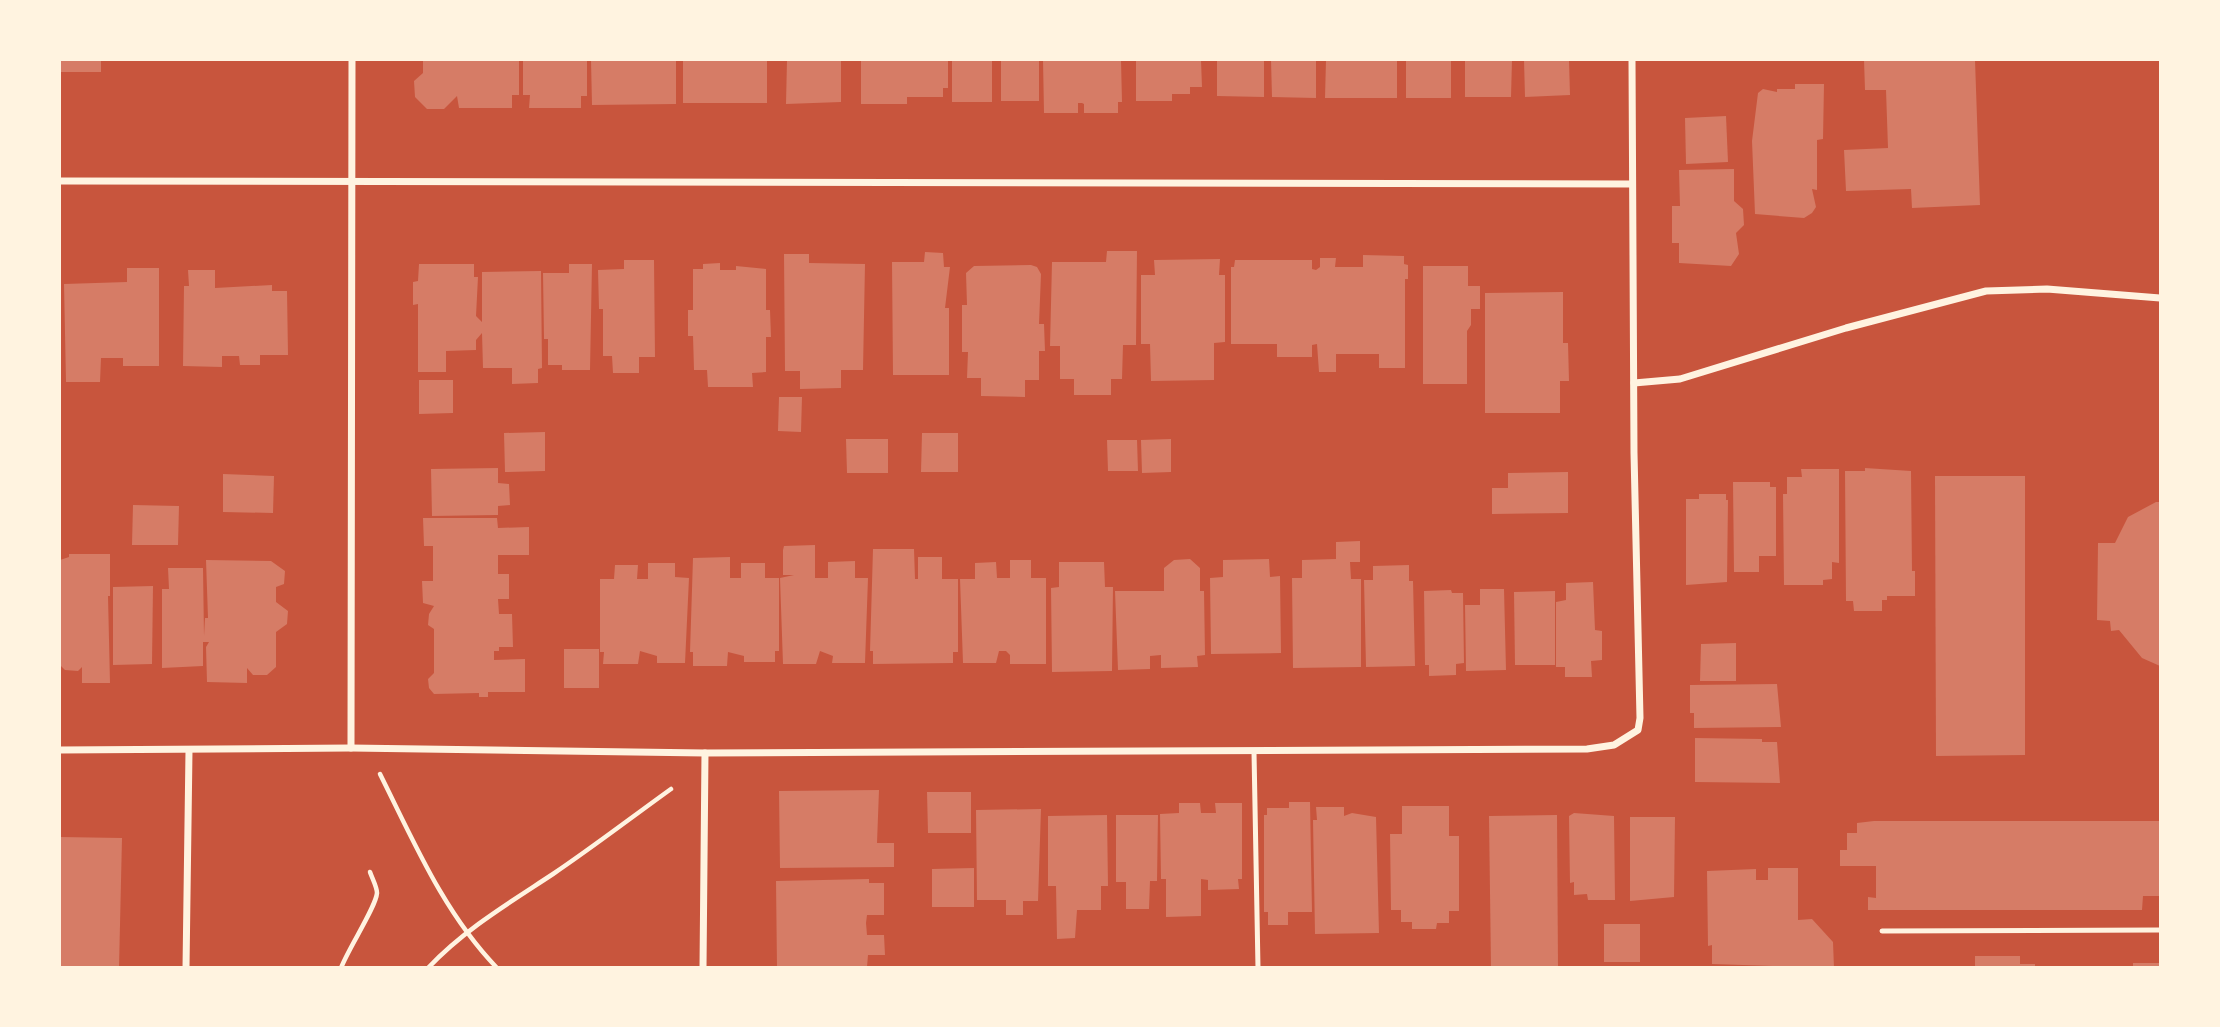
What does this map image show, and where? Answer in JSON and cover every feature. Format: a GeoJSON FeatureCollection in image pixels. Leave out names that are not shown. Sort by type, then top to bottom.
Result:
{"type":"FeatureCollection","features":[{"type":"Feature","properties":{"kind":"street"},"geometry":{"type":"LineString","coordinates":[[351,748],[352,60]]}},
{"type":"Feature","properties":{"kind":"street"},"geometry":{"type":"LineString","coordinates":[[60,750],[351,748],[705,753],[1254,752],[1587,749],[1614,745],[1638,730],[1640,718],[1631,184],[1632,60]]}},
{"type":"Feature","properties":{"kind":"street"},"geometry":{"type":"LineString","coordinates":[[60,181],[1631,184]]}},
{"type":"Feature","properties":{"kind":"street"},"geometry":{"type":"LineString","coordinates":[[1634,383],[1680,379],[1846,328],[1986,291],[2047,289],[2161,298]]}},
{"type":"Feature","properties":{"kind":"street"},"geometry":{"type":"LineString","coordinates":[[186,968],[189,751]]}},
{"type":"Feature","properties":{"kind":"street"},"geometry":{"type":"LineString","coordinates":[[703,968],[705,753]]}},
{"type":"Feature","properties":{"kind":"lane"},"geometry":{"type":"LineString","coordinates":[[1254,752],[1258,968]]}},
{"type":"Feature","properties":{"kind":"lane"},"geometry":{"type":"LineString","coordinates":[[1882,931],[2161,930]]}},
{"type":"Feature","properties":{"kind":"path"},"geometry":{"type":"LineString","coordinates":[[380,774],[424,862],[465,933],[497,968]]}},
{"type":"Feature","properties":{"kind":"path"},"geometry":{"type":"LineString","coordinates":[[428,968],[465,933],[671,789]]}},
{"type":"Feature","properties":{"kind":"path"},"geometry":{"type":"LineString","coordinates":[[341,968],[377,892],[370,872]]}},
{"type":"Feature","properties":{"kind":"building"},"geometry":{"type":"Polygon","coordinates":[[[60,60],[101,60],[101,72],[60,72],[60,60]]]}},
{"type":"Feature","properties":{"kind":"building"},"geometry":{"type":"Polygon","coordinates":[[[423,60],[519,60],[519,95],[512,95],[512,108],[459,108],[457,96],[444,109],[427,109],[415,97],[414,81],[423,73],[423,60]]]}},
{"type":"Feature","properties":{"kind":"building"},"geometry":{"type":"Polygon","coordinates":[[[523,60],[587,60],[587,96],[581,96],[581,108],[529,108],[530,95],[523,95],[523,60]]]}},
{"type":"Feature","properties":{"kind":"building"},"geometry":{"type":"Polygon","coordinates":[[[591,60],[676,60],[676,104],[592,105],[591,60]]]}},
{"type":"Feature","properties":{"kind":"building"},"geometry":{"type":"Polygon","coordinates":[[[683,60],[767,60],[767,103],[683,103],[683,60]]]}},
{"type":"Feature","properties":{"kind":"building"},"geometry":{"type":"Polygon","coordinates":[[[787,60],[841,60],[841,102],[786,104],[787,60]]]}},
{"type":"Feature","properties":{"kind":"building"},"geometry":{"type":"Polygon","coordinates":[[[861,60],[948,60],[948,88],[943,88],[943,97],[907,97],[907,104],[861,104],[861,60]]]}},
{"type":"Feature","properties":{"kind":"building"},"geometry":{"type":"Polygon","coordinates":[[[952,60],[992,60],[992,102],[952,102],[952,60]]]}},
{"type":"Feature","properties":{"kind":"building"},"geometry":{"type":"Polygon","coordinates":[[[1001,60],[1039,60],[1039,101],[1001,101],[1001,60]]]}},
{"type":"Feature","properties":{"kind":"building"},"geometry":{"type":"Polygon","coordinates":[[[1043,60],[1121,60],[1122,102],[1118,102],[1118,113],[1084,113],[1084,104],[1078,103],[1078,113],[1044,113],[1043,60]]]}},
{"type":"Feature","properties":{"kind":"building"},"geometry":{"type":"Polygon","coordinates":[[[1136,60],[1201,60],[1202,87],[1190,87],[1190,94],[1172,94],[1172,101],[1136,101],[1136,60]]]}},
{"type":"Feature","properties":{"kind":"building"},"geometry":{"type":"Polygon","coordinates":[[[1217,60],[1264,60],[1264,97],[1217,96],[1217,60]]]}},
{"type":"Feature","properties":{"kind":"building"},"geometry":{"type":"Polygon","coordinates":[[[1271,60],[1316,60],[1316,98],[1272,97],[1271,60]]]}},
{"type":"Feature","properties":{"kind":"building"},"geometry":{"type":"Polygon","coordinates":[[[1326,60],[1397,60],[1397,98],[1325,98],[1326,60]]]}},
{"type":"Feature","properties":{"kind":"building"},"geometry":{"type":"Polygon","coordinates":[[[1406,60],[1451,60],[1451,98],[1406,98],[1406,60]]]}},
{"type":"Feature","properties":{"kind":"building"},"geometry":{"type":"Polygon","coordinates":[[[1465,60],[1512,60],[1511,97],[1465,97],[1465,60]]]}},
{"type":"Feature","properties":{"kind":"building"},"geometry":{"type":"Polygon","coordinates":[[[1524,60],[1569,60],[1570,95],[1525,97],[1524,60]]]}},
{"type":"Feature","properties":{"kind":"building"},"geometry":{"type":"Polygon","coordinates":[[[1864,60],[1975,60],[1980,205],[1912,208],[1911,189],[1846,191],[1844,150],[1888,148],[1886,90],[1865,90],[1864,60]]]}},
{"type":"Feature","properties":{"kind":"building"},"geometry":{"type":"Polygon","coordinates":[[[1795,84],[1824,84],[1823,139],[1817,140],[1817,190],[1812,189],[1816,207],[1804,218],[1755,214],[1752,141],[1758,93],[1763,89],[1777,92],[1777,89],[1795,89],[1795,84]]]}},
{"type":"Feature","properties":{"kind":"building"},"geometry":{"type":"Polygon","coordinates":[[[1726,116],[1728,162],[1686,164],[1685,118],[1726,116]]]}},
{"type":"Feature","properties":{"kind":"building"},"geometry":{"type":"Polygon","coordinates":[[[1734,169],[1734,201],[1743,209],[1744,225],[1736,233],[1739,254],[1731,266],[1679,263],[1679,243],[1672,243],[1672,206],[1680,206],[1679,170],[1734,169]]]}},
{"type":"Feature","properties":{"kind":"building"},"geometry":{"type":"Polygon","coordinates":[[[1107,251],[1137,251],[1136,345],[1123,345],[1122,379],[1111,379],[1111,395],[1074,395],[1074,379],[1060,379],[1060,346],[1050,346],[1052,262],[1106,262],[1107,251]]]}},
{"type":"Feature","properties":{"kind":"building"},"geometry":{"type":"Polygon","coordinates":[[[925,252],[943,253],[944,267],[950,267],[945,308],[949,308],[949,375],[893,375],[892,262],[924,262],[925,252]]]}},
{"type":"Feature","properties":{"kind":"building"},"geometry":{"type":"Polygon","coordinates":[[[784,254],[809,254],[809,263],[865,264],[863,370],[841,370],[841,388],[800,389],[800,371],[785,371],[784,254]]]}},
{"type":"Feature","properties":{"kind":"building"},"geometry":{"type":"Polygon","coordinates":[[[1363,255],[1404,256],[1404,264],[1408,265],[1408,279],[1405,279],[1405,368],[1379,368],[1379,354],[1336,354],[1336,372],[1319,372],[1317,344],[1312,345],[1312,357],[1277,357],[1277,344],[1231,344],[1231,267],[1234,267],[1235,260],[1312,260],[1312,269],[1316,270],[1320,267],[1320,258],[1336,258],[1335,267],[1363,267],[1363,255]]]}},
{"type":"Feature","properties":{"kind":"building"},"geometry":{"type":"Polygon","coordinates":[[[1220,259],[1219,275],[1225,275],[1225,342],[1214,343],[1214,380],[1151,381],[1150,344],[1141,344],[1141,275],[1155,275],[1154,260],[1220,259]]]}},
{"type":"Feature","properties":{"kind":"building"},"geometry":{"type":"Polygon","coordinates":[[[624,260],[654,260],[655,357],[639,357],[639,373],[613,373],[612,356],[603,356],[603,309],[599,309],[598,270],[624,269],[624,260]]]}},
{"type":"Feature","properties":{"kind":"building"},"geometry":{"type":"Polygon","coordinates":[[[720,263],[720,270],[736,270],[736,266],[766,269],[766,310],[770,310],[771,337],[766,337],[766,372],[752,373],[753,387],[708,387],[707,370],[694,370],[693,336],[688,336],[688,310],[693,310],[693,269],[703,269],[703,264],[720,263]]]}},
{"type":"Feature","properties":{"kind":"building"},"geometry":{"type":"Polygon","coordinates":[[[419,264],[474,264],[474,277],[478,277],[476,316],[482,322],[482,272],[541,271],[542,368],[538,369],[538,383],[512,384],[512,368],[483,368],[482,333],[476,340],[476,350],[446,351],[446,372],[418,372],[418,304],[413,305],[413,282],[418,281],[419,264]]]}},
{"type":"Feature","properties":{"kind":"building"},"geometry":{"type":"Polygon","coordinates":[[[569,264],[592,264],[590,370],[562,370],[562,365],[548,365],[548,339],[544,339],[543,273],[569,273],[569,264]]]}},
{"type":"Feature","properties":{"kind":"building"},"geometry":{"type":"Polygon","coordinates":[[[974,266],[1037,267],[1041,274],[1039,324],[1044,324],[1045,351],[1039,351],[1039,380],[1025,380],[1025,397],[981,396],[981,378],[967,378],[968,352],[962,352],[962,305],[967,305],[966,273],[974,266]]]}},
{"type":"Feature","properties":{"kind":"building"},"geometry":{"type":"Polygon","coordinates":[[[1423,266],[1468,266],[1468,286],[1480,286],[1480,309],[1471,309],[1471,325],[1467,331],[1467,384],[1423,384],[1423,266]]]}},
{"type":"Feature","properties":{"kind":"building"},"geometry":{"type":"Polygon","coordinates":[[[127,268],[159,268],[159,366],[123,366],[123,358],[101,358],[100,382],[66,382],[64,284],[127,282],[127,268]]]}},
{"type":"Feature","properties":{"kind":"building"},"geometry":{"type":"Polygon","coordinates":[[[188,270],[215,270],[215,288],[272,285],[272,291],[287,291],[288,355],[260,355],[260,365],[240,365],[239,356],[222,356],[222,367],[183,366],[184,286],[189,286],[188,270]]]}},
{"type":"Feature","properties":{"kind":"building"},"geometry":{"type":"Polygon","coordinates":[[[1563,292],[1563,343],[1568,343],[1569,381],[1560,381],[1560,413],[1485,413],[1485,293],[1563,292]]]}},
{"type":"Feature","properties":{"kind":"building"},"geometry":{"type":"Polygon","coordinates":[[[419,380],[453,380],[453,413],[419,414],[419,380]]]}},
{"type":"Feature","properties":{"kind":"building"},"geometry":{"type":"Polygon","coordinates":[[[779,397],[802,397],[801,432],[778,431],[779,397]]]}},
{"type":"Feature","properties":{"kind":"building"},"geometry":{"type":"Polygon","coordinates":[[[545,432],[545,471],[505,472],[504,433],[545,432]]]}},
{"type":"Feature","properties":{"kind":"building"},"geometry":{"type":"Polygon","coordinates":[[[922,433],[958,433],[958,472],[921,472],[922,433]]]}},
{"type":"Feature","properties":{"kind":"building"},"geometry":{"type":"Polygon","coordinates":[[[846,439],[888,439],[888,473],[847,473],[846,439]]]}},
{"type":"Feature","properties":{"kind":"building"},"geometry":{"type":"Polygon","coordinates":[[[1171,439],[1171,472],[1142,473],[1141,440],[1171,439]]]}},
{"type":"Feature","properties":{"kind":"building"},"geometry":{"type":"Polygon","coordinates":[[[1107,440],[1137,440],[1138,471],[1108,471],[1107,440]]]}},
{"type":"Feature","properties":{"kind":"building"},"geometry":{"type":"Polygon","coordinates":[[[498,468],[498,483],[509,484],[510,505],[498,506],[498,515],[432,516],[431,469],[498,468]]]}},
{"type":"Feature","properties":{"kind":"building"},"geometry":{"type":"Polygon","coordinates":[[[1865,468],[1911,471],[1912,571],[1915,571],[1915,596],[1887,596],[1887,600],[1882,600],[1882,611],[1854,611],[1853,601],[1846,601],[1845,471],[1865,471],[1865,468]]]}},
{"type":"Feature","properties":{"kind":"building"},"geometry":{"type":"Polygon","coordinates":[[[1801,469],[1839,469],[1839,563],[1832,562],[1832,579],[1823,580],[1823,585],[1784,585],[1783,494],[1787,494],[1787,477],[1802,477],[1801,469]]]}},
{"type":"Feature","properties":{"kind":"building"},"geometry":{"type":"Polygon","coordinates":[[[1568,472],[1568,513],[1492,514],[1492,488],[1508,488],[1508,473],[1568,472]]]}},
{"type":"Feature","properties":{"kind":"building"},"geometry":{"type":"Polygon","coordinates":[[[223,474],[274,476],[273,513],[223,512],[223,474]]]}},
{"type":"Feature","properties":{"kind":"building"},"geometry":{"type":"Polygon","coordinates":[[[1935,476],[2025,476],[2025,755],[1936,756],[1935,476]]]}},
{"type":"Feature","properties":{"kind":"building"},"geometry":{"type":"Polygon","coordinates":[[[1733,482],[1770,482],[1770,487],[1776,487],[1776,556],[1759,556],[1759,572],[1734,572],[1733,482]]]}},
{"type":"Feature","properties":{"kind":"building"},"geometry":{"type":"Polygon","coordinates":[[[1699,494],[1726,494],[1728,500],[1727,582],[1686,585],[1686,499],[1699,499],[1699,494]]]}},
{"type":"Feature","properties":{"kind":"building"},"geometry":{"type":"Polygon","coordinates":[[[2160,502],[2160,666],[2142,658],[2119,630],[2111,631],[2110,621],[2097,620],[2098,543],[2115,543],[2128,517],[2160,502]]]}},
{"type":"Feature","properties":{"kind":"building"},"geometry":{"type":"Polygon","coordinates":[[[133,505],[179,506],[178,545],[132,545],[133,505]]]}},
{"type":"Feature","properties":{"kind":"building"},"geometry":{"type":"Polygon","coordinates":[[[423,518],[497,518],[498,528],[529,527],[529,555],[498,555],[498,574],[509,574],[509,599],[498,599],[499,614],[512,614],[513,647],[499,647],[499,651],[494,651],[494,660],[525,659],[525,692],[488,692],[488,697],[479,697],[479,693],[434,694],[429,688],[428,679],[434,673],[434,629],[428,625],[429,614],[434,606],[423,603],[422,581],[433,581],[433,546],[424,546],[423,518]]]}},
{"type":"Feature","properties":{"kind":"building"},"geometry":{"type":"Polygon","coordinates":[[[1360,541],[1360,562],[1350,562],[1351,579],[1361,579],[1361,667],[1293,668],[1292,578],[1302,578],[1302,560],[1336,559],[1336,542],[1360,541]]]}},
{"type":"Feature","properties":{"kind":"building"},"geometry":{"type":"Polygon","coordinates":[[[815,545],[815,578],[828,578],[828,562],[855,561],[855,578],[868,578],[865,663],[832,663],[833,656],[820,651],[816,664],[783,664],[780,578],[794,575],[783,575],[784,546],[815,545]]]}},
{"type":"Feature","properties":{"kind":"building"},"geometry":{"type":"Polygon","coordinates":[[[873,549],[914,549],[915,579],[918,579],[918,557],[942,557],[942,579],[958,579],[958,652],[953,652],[953,663],[873,664],[873,651],[870,651],[873,549]]]}},
{"type":"Feature","properties":{"kind":"building"},"geometry":{"type":"Polygon","coordinates":[[[69,554],[110,554],[110,683],[82,683],[82,667],[78,671],[65,670],[60,665],[60,560],[69,557],[69,554]]]}},
{"type":"Feature","properties":{"kind":"building"},"geometry":{"type":"Polygon","coordinates":[[[730,557],[730,578],[741,578],[741,563],[765,563],[765,578],[779,578],[779,651],[775,651],[775,662],[744,662],[744,656],[728,652],[727,666],[693,666],[693,652],[690,652],[693,558],[730,557]]]}},
{"type":"Feature","properties":{"kind":"building"},"geometry":{"type":"Polygon","coordinates":[[[1190,559],[1200,568],[1200,591],[1204,591],[1205,655],[1197,656],[1198,667],[1161,668],[1161,655],[1150,656],[1150,669],[1118,670],[1115,591],[1164,591],[1164,568],[1174,560],[1190,559]]]}},
{"type":"Feature","properties":{"kind":"building"},"geometry":{"type":"Polygon","coordinates":[[[1269,559],[1270,577],[1280,576],[1281,653],[1211,654],[1210,578],[1223,577],[1223,560],[1269,559]]]}},
{"type":"Feature","properties":{"kind":"building"},"geometry":{"type":"Polygon","coordinates":[[[206,560],[271,561],[285,571],[284,584],[276,587],[276,602],[288,611],[287,624],[276,632],[276,667],[267,675],[253,675],[247,668],[247,683],[207,682],[206,647],[209,642],[203,642],[203,666],[162,668],[162,589],[169,589],[168,568],[203,568],[204,636],[205,618],[208,618],[206,560]]]}},
{"type":"Feature","properties":{"kind":"building"},"geometry":{"type":"Polygon","coordinates":[[[1010,560],[1031,560],[1031,578],[1046,578],[1046,664],[1010,664],[1010,655],[1006,651],[999,651],[996,663],[963,663],[960,579],[975,579],[975,563],[996,562],[997,578],[1010,578],[1010,560]]]}},
{"type":"Feature","properties":{"kind":"building"},"geometry":{"type":"Polygon","coordinates":[[[1059,562],[1104,562],[1105,587],[1113,587],[1112,671],[1052,672],[1051,588],[1059,587],[1059,562]]]}},
{"type":"Feature","properties":{"kind":"building"},"geometry":{"type":"Polygon","coordinates":[[[648,563],[675,563],[675,577],[689,578],[685,663],[657,663],[657,656],[640,651],[638,664],[603,664],[604,652],[600,652],[600,579],[614,579],[615,565],[638,565],[637,579],[648,579],[648,563]]]}},
{"type":"Feature","properties":{"kind":"building"},"geometry":{"type":"Polygon","coordinates":[[[1409,565],[1409,581],[1413,581],[1415,666],[1366,667],[1364,580],[1373,580],[1373,566],[1409,565]]]}},
{"type":"Feature","properties":{"kind":"building"},"geometry":{"type":"Polygon","coordinates":[[[1593,582],[1595,630],[1602,631],[1602,660],[1591,661],[1592,677],[1565,677],[1565,667],[1556,667],[1556,602],[1566,600],[1566,583],[1593,582]]]}},
{"type":"Feature","properties":{"kind":"building"},"geometry":{"type":"Polygon","coordinates":[[[153,586],[152,664],[113,665],[113,587],[153,586]]]}},
{"type":"Feature","properties":{"kind":"building"},"geometry":{"type":"Polygon","coordinates":[[[1480,589],[1504,589],[1506,670],[1466,671],[1465,605],[1480,605],[1480,589]]]}},
{"type":"Feature","properties":{"kind":"building"},"geometry":{"type":"Polygon","coordinates":[[[1451,590],[1452,593],[1463,593],[1464,663],[1456,664],[1456,675],[1429,676],[1429,665],[1425,665],[1424,591],[1451,590]]]}},
{"type":"Feature","properties":{"kind":"building"},"geometry":{"type":"Polygon","coordinates":[[[1555,591],[1555,665],[1515,665],[1514,592],[1555,591]]]}},
{"type":"Feature","properties":{"kind":"building"},"geometry":{"type":"Polygon","coordinates":[[[1736,643],[1736,681],[1700,681],[1701,644],[1736,643]]]}},
{"type":"Feature","properties":{"kind":"building"},"geometry":{"type":"Polygon","coordinates":[[[564,649],[599,649],[599,688],[564,688],[564,649]]]}},
{"type":"Feature","properties":{"kind":"building"},"geometry":{"type":"Polygon","coordinates":[[[1777,684],[1781,727],[1694,728],[1694,713],[1690,713],[1690,685],[1777,684]]]}},
{"type":"Feature","properties":{"kind":"building"},"geometry":{"type":"Polygon","coordinates":[[[1695,738],[1762,739],[1762,742],[1777,742],[1780,783],[1695,782],[1695,738]]]}},
{"type":"Feature","properties":{"kind":"building"},"geometry":{"type":"Polygon","coordinates":[[[879,790],[877,843],[894,843],[894,867],[780,868],[779,791],[879,790]]]}},
{"type":"Feature","properties":{"kind":"building"},"geometry":{"type":"Polygon","coordinates":[[[927,792],[971,792],[971,833],[928,833],[927,792]]]}},
{"type":"Feature","properties":{"kind":"building"},"geometry":{"type":"Polygon","coordinates":[[[1289,802],[1310,802],[1312,912],[1288,912],[1288,925],[1268,925],[1268,912],[1264,912],[1264,815],[1267,815],[1267,808],[1289,808],[1289,802]]]}},
{"type":"Feature","properties":{"kind":"building"},"geometry":{"type":"Polygon","coordinates":[[[1179,803],[1200,803],[1201,813],[1216,813],[1215,803],[1242,803],[1242,879],[1238,879],[1239,889],[1208,890],[1208,880],[1201,879],[1201,916],[1166,917],[1166,879],[1161,879],[1160,814],[1179,813],[1179,803]]]}},
{"type":"Feature","properties":{"kind":"building"},"geometry":{"type":"Polygon","coordinates":[[[1402,806],[1449,806],[1449,836],[1459,836],[1459,911],[1449,911],[1449,923],[1437,923],[1436,929],[1412,929],[1412,922],[1401,922],[1401,910],[1391,910],[1390,834],[1402,834],[1402,806]]]}},
{"type":"Feature","properties":{"kind":"building"},"geometry":{"type":"Polygon","coordinates":[[[1316,807],[1344,807],[1344,816],[1352,813],[1376,817],[1379,933],[1315,934],[1313,820],[1317,820],[1316,807]]]}},
{"type":"Feature","properties":{"kind":"building"},"geometry":{"type":"Polygon","coordinates":[[[1041,809],[1038,901],[1023,901],[1023,915],[1006,915],[1006,900],[977,900],[976,810],[1041,809]]]}},
{"type":"Feature","properties":{"kind":"building"},"geometry":{"type":"Polygon","coordinates":[[[1574,813],[1614,816],[1615,900],[1588,900],[1587,894],[1574,895],[1574,882],[1570,883],[1569,816],[1574,813]]]}},
{"type":"Feature","properties":{"kind":"building"},"geometry":{"type":"Polygon","coordinates":[[[1107,815],[1108,886],[1101,886],[1101,910],[1077,910],[1075,938],[1057,939],[1056,886],[1048,886],[1048,816],[1107,815]]]}},
{"type":"Feature","properties":{"kind":"building"},"geometry":{"type":"Polygon","coordinates":[[[1116,815],[1158,815],[1157,881],[1150,881],[1149,909],[1126,909],[1126,882],[1116,882],[1116,815]]]}},
{"type":"Feature","properties":{"kind":"building"},"geometry":{"type":"Polygon","coordinates":[[[1557,815],[1558,968],[1491,968],[1489,816],[1557,815]]]}},
{"type":"Feature","properties":{"kind":"building"},"geometry":{"type":"Polygon","coordinates":[[[1630,817],[1675,817],[1674,897],[1630,901],[1630,817]]]}},
{"type":"Feature","properties":{"kind":"building"},"geometry":{"type":"Polygon","coordinates":[[[2160,821],[2160,896],[2143,896],[2142,910],[1868,910],[1868,897],[1876,898],[1876,866],[1840,866],[1840,850],[1847,850],[1847,833],[1857,833],[1857,823],[2160,821]]]}},
{"type":"Feature","properties":{"kind":"building"},"geometry":{"type":"Polygon","coordinates":[[[60,837],[122,838],[119,968],[60,968],[60,837]]]}},
{"type":"Feature","properties":{"kind":"building"},"geometry":{"type":"Polygon","coordinates":[[[974,868],[974,907],[932,907],[932,869],[974,868]]]}},
{"type":"Feature","properties":{"kind":"building"},"geometry":{"type":"Polygon","coordinates":[[[1768,868],[1798,868],[1798,920],[1812,919],[1833,942],[1834,968],[1712,964],[1712,945],[1708,946],[1707,871],[1756,869],[1756,880],[1768,880],[1768,868]]]}},
{"type":"Feature","properties":{"kind":"building"},"geometry":{"type":"Polygon","coordinates":[[[869,879],[869,883],[884,883],[884,915],[867,915],[866,923],[867,935],[884,935],[885,955],[868,955],[867,967],[777,968],[776,881],[869,879]]]}},
{"type":"Feature","properties":{"kind":"building"},"geometry":{"type":"Polygon","coordinates":[[[1604,924],[1640,924],[1640,962],[1604,962],[1604,924]]]}},
{"type":"Feature","properties":{"kind":"building"},"geometry":{"type":"Polygon","coordinates":[[[1975,956],[2020,956],[2020,964],[2035,964],[2035,968],[1975,968],[1975,956]]]}},
{"type":"Feature","properties":{"kind":"building"},"geometry":{"type":"Polygon","coordinates":[[[2133,963],[2160,963],[2160,968],[2133,968],[2133,963]]]}}]}
